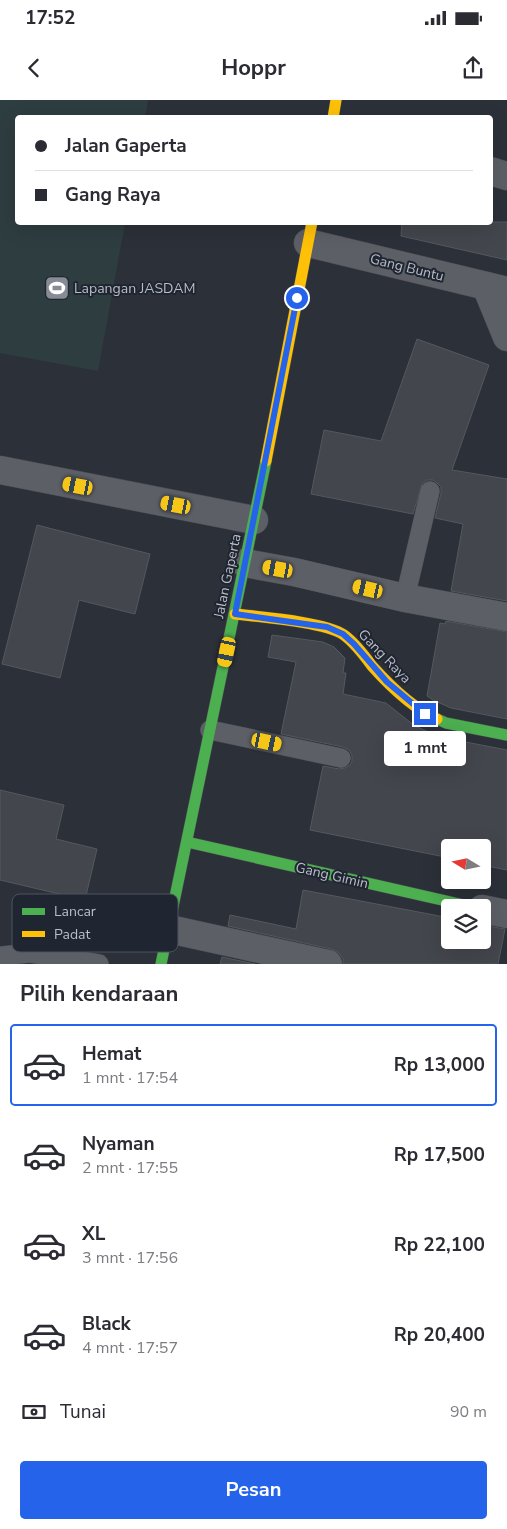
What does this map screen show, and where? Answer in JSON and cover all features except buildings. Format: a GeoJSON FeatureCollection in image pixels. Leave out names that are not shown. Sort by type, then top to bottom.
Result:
{"type":"FeatureCollection","features":[{"type":"Feature","properties":{"kind":"street"},"geometry":{"type":"LineString","coordinates":[[334,115],[336,100]]}},
{"type":"Feature","properties":{"kind":"street"},"geometry":{"type":"LineString","coordinates":[[493,172],[507,176]]}},
{"type":"Feature","properties":{"kind":"street","name":"Gang Buntu"},"geometry":{"type":"LineString","coordinates":[[310,233],[497,288]]}},
{"type":"Feature","properties":{"kind":"street","name":"Jalan Gaperta"},"geometry":{"type":"LineString","coordinates":[[176,894],[235,614],[310,233]]}},
{"type":"Feature","properties":{"kind":"street"},"geometry":{"type":"LineString","coordinates":[[497,288],[507,337]]}},
{"type":"Feature","properties":{"kind":"street"},"geometry":{"type":"LineString","coordinates":[[0,470],[254,520]]}},
{"type":"Feature","properties":{"kind":"street"},"geometry":{"type":"LineString","coordinates":[[244,563],[294,572],[406,598],[507,617]]}},
{"type":"Feature","properties":{"kind":"street","name":"Gang Raya"},"geometry":{"type":"LineString","coordinates":[[235,614],[327,627],[343,634],[387,682],[425,714],[446,723],[507,735]]}},
{"type":"Feature","properties":{"kind":"street","name":"Gang Gimin"},"geometry":{"type":"LineString","coordinates":[[187,842],[441,900]]}},
{"type":"Feature","properties":{"kind":"street"},"geometry":{"type":"LineString","coordinates":[[491,911],[507,914]]}},
{"type":"Feature","properties":{"kind":"street"},"geometry":{"type":"LineString","coordinates":[[178,932],[328,964]]}},
{"type":"Feature","properties":{"kind":"lane"},"geometry":{"type":"LineString","coordinates":[[406,598],[430,491]]}},
{"type":"Feature","properties":{"kind":"lane"},"geometry":{"type":"LineString","coordinates":[[210,730],[342,758]]}},
{"type":"Feature","properties":{"kind":"lane"},"geometry":{"type":"LineString","coordinates":[[0,958],[2,956],[30,953],[100,964]]}},
{"type":"Feature","properties":{"kind":"shaded area","name":"Lapangan JASDAM"},"geometry":{"type":"Polygon","coordinates":[[[0,100],[148,100],[145,115],[15,115],[15,225],[125,225],[98,371],[0,353],[0,100]]]}},
{"type":"Feature","properties":{"kind":"traffic: fast"},"geometry":{"type":"LineString","coordinates":[[176,894],[266,461]]}},
{"type":"Feature","properties":{"kind":"traffic: fast"},"geometry":{"type":"LineString","coordinates":[[437,719],[446,723],[507,735]]}},
{"type":"Feature","properties":{"kind":"traffic: fast"},"geometry":{"type":"LineString","coordinates":[[187,842],[441,900]]}},
{"type":"Feature","properties":{"kind":"traffic: fast"},"geometry":{"type":"LineString","coordinates":[[161,964],[164,952]]}},
{"type":"Feature","properties":{"kind":"traffic: slow"},"geometry":{"type":"LineString","coordinates":[[334,115],[336,100]]}},
{"type":"Feature","properties":{"kind":"traffic: slow"},"geometry":{"type":"LineString","coordinates":[[266,461],[311,225]]}},
{"type":"Feature","properties":{"kind":"traffic: slow"},"geometry":{"type":"LineString","coordinates":[[235,614],[308,623],[335,630],[356,645],[372,666],[410,703],[437,719]]}},
{"type":"Feature","properties":{"kind":"place","name":"Lapangan JASDAM"},"geometry":{"type":"Point","coordinates":[57,288]}},
{"type":"Feature","properties":{"kind":"route"},"geometry":{"type":"LineString","coordinates":[[297,298],[235,614],[327,627],[343,634],[387,682],[425,714]]}}]}
